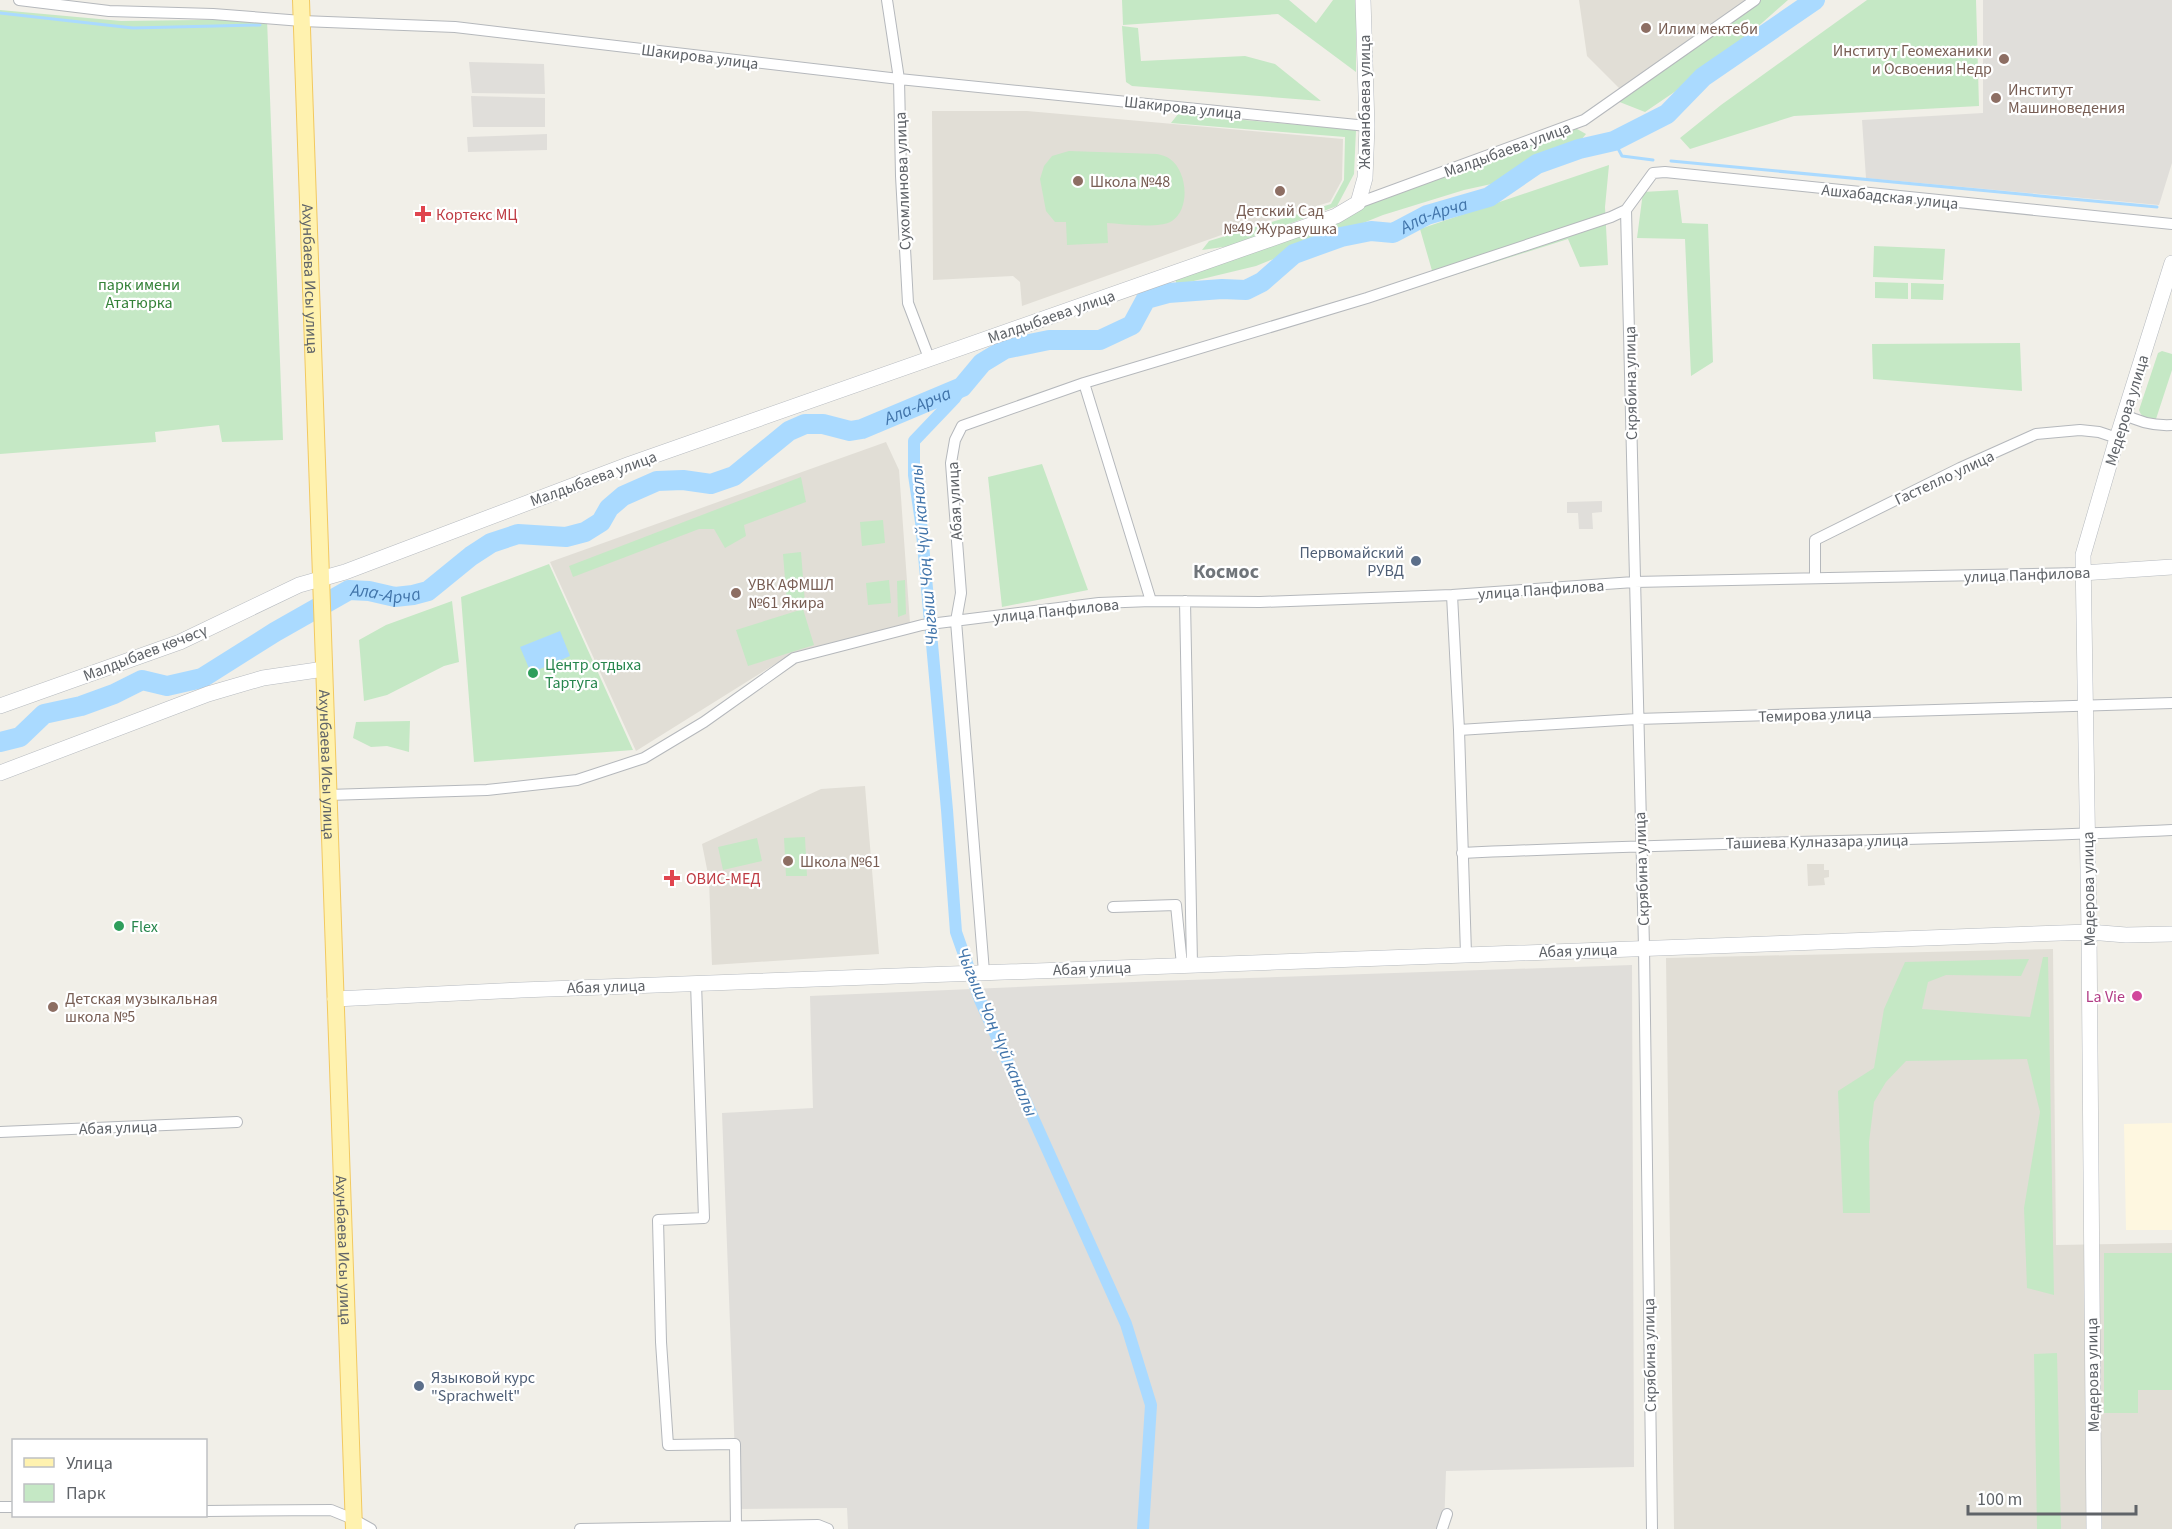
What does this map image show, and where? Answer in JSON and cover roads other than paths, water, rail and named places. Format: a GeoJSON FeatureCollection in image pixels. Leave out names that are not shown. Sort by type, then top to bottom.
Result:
{"type":"FeatureCollection","features":[{"type":"Feature","properties":{"kind":"main road","name":"Ахунбаева Исы улица"},"geometry":{"type":"LineString","coordinates":[[301,0],[354,1524]]}},
{"type":"Feature","properties":{"kind":"street","name":"Шакирова улица"},"geometry":{"type":"LineString","coordinates":[[19,0],[109,11],[456,27],[898,79],[1367,126]]}},
{"type":"Feature","properties":{"kind":"street","name":"Сухомлинова улица"},"geometry":{"type":"LineString","coordinates":[[887,0],[898,79],[908,303],[929,358]]}},
{"type":"Feature","properties":{"kind":"street","name":"Жаманбаева улица"},"geometry":{"type":"LineString","coordinates":[[1358,204],[1365,178],[1367,126],[1364,0]]}},
{"type":"Feature","properties":{"kind":"street","name":"Малдыбаева улица"},"geometry":{"type":"LineString","coordinates":[[320,586],[345,572],[630,464],[1336,216],[1358,204],[1584,120],[1755,0]]}},
{"type":"Feature","properties":{"kind":"street","name":"Ашхабадская улица"},"geometry":{"type":"LineString","coordinates":[[1626,210],[1653,173],[1665,172],[2172,224]]}},
{"type":"Feature","properties":{"kind":"street"},"geometry":{"type":"LineString","coordinates":[[1151,601],[1084,383],[1367,298],[1611,218],[1626,210]]}},
{"type":"Feature","properties":{"kind":"street","name":"Скрябина улица"},"geometry":{"type":"LineString","coordinates":[[1626,210],[1644,947],[1652,1529]]}},
{"type":"Feature","properties":{"kind":"street","name":"Медерова улица"},"geometry":{"type":"LineString","coordinates":[[2094,1529],[2089,932],[2082,573],[2084,547],[2172,263]]}},
{"type":"Feature","properties":{"kind":"street","name":"Абая улица"},"geometry":{"type":"LineString","coordinates":[[973,972],[956,621],[961,593],[951,464],[955,440],[962,426],[1084,383]]}},
{"type":"Feature","properties":{"kind":"street"},"geometry":{"type":"LineString","coordinates":[[2124,414],[2139,422],[2172,425]]}},
{"type":"Feature","properties":{"kind":"street","name":"Гастелло улица"},"geometry":{"type":"LineString","coordinates":[[1815,578],[1815,540],[1960,468],[2036,434],[2080,430],[2099,432],[2117,438]]}},
{"type":"Feature","properties":{"kind":"street","name":"улица Панфилова"},"geometry":{"type":"LineString","coordinates":[[328,795],[488,790],[577,780],[644,758],[704,722],[794,658],[917,627],[1099,603],[1260,602],[1452,595],[1634,582],[2053,575],[2172,567]]}},
{"type":"Feature","properties":{"kind":"street","name":"Малдыбаев көчөсү"},"geometry":{"type":"LineString","coordinates":[[0,706],[180,642],[299,585],[320,586]]}},
{"type":"Feature","properties":{"kind":"street"},"geometry":{"type":"LineString","coordinates":[[1452,595],[1466,954]]}},
{"type":"Feature","properties":{"kind":"street"},"geometry":{"type":"LineString","coordinates":[[1185,601],[1187,964]]}},
{"type":"Feature","properties":{"kind":"street"},"geometry":{"type":"LineString","coordinates":[[0,773],[208,694],[263,678],[324,669]]}},
{"type":"Feature","properties":{"kind":"street","name":"Темирова улица"},"geometry":{"type":"LineString","coordinates":[[1459,730],[1637,719],[2172,703]]}},
{"type":"Feature","properties":{"kind":"street","name":"Ташиева Кулназара улица"},"geometry":{"type":"LineString","coordinates":[[1462,853],[1641,845],[2172,830]]}},
{"type":"Feature","properties":{"kind":"street"},"geometry":{"type":"LineString","coordinates":[[1113,908],[1176,905],[1187,964]]}},
{"type":"Feature","properties":{"kind":"street","name":"Абая улица"},"geometry":{"type":"LineString","coordinates":[[335,999],[1644,947],[2089,932],[2126,935],[2172,934]]}},
{"type":"Feature","properties":{"kind":"street"},"geometry":{"type":"LineString","coordinates":[[696,983],[704,1218],[658,1220],[661,1342],[668,1445],[735,1444],[736,1526]]}},
{"type":"Feature","properties":{"kind":"street","name":"Абая улица"},"geometry":{"type":"LineString","coordinates":[[0,1132],[237,1122]]}},
{"type":"Feature","properties":{"kind":"street"},"geometry":{"type":"LineString","coordinates":[[207,1511],[331,1510],[354,1524],[371,1529]]}},
{"type":"Feature","properties":{"kind":"street"},"geometry":{"type":"LineString","coordinates":[[1442,1529],[1447,1514]]}},
{"type":"Feature","properties":{"kind":"street"},"geometry":{"type":"LineString","coordinates":[[580,1529],[818,1525],[828,1529]]}},
{"type":"Feature","properties":{"kind":"water"},"geometry":{"type":"Polygon","coordinates":[[[560,631],[570,656],[531,673],[520,647],[560,631]]]}},
{"type":"Feature","properties":{"kind":"waterway","name":"Ала-Арча"},"geometry":{"type":"LineString","coordinates":[[0,742],[20,737],[44,714],[81,706],[114,694],[142,680],[167,686],[202,678],[275,632],[349,590],[369,591],[395,597],[428,591],[491,543],[518,534],[566,537],[585,532],[601,522],[609,508],[623,496],[657,481],[683,480],[711,484],[734,476],[789,431],[805,424],[823,424],[850,431],[862,429],[962,387],[982,363],[1005,349],[1049,340],[1100,340],[1132,325],[1146,299],[1168,293],[1222,289],[1246,290],[1262,282],[1294,254],[1341,237],[1371,231],[1393,233],[1427,215],[1489,197],[1537,164],[1579,149],[1614,141],[1667,114],[1703,77],[1815,0]]}},
{"type":"Feature","properties":{"kind":"waterway"},"geometry":{"type":"LineString","coordinates":[[0,13],[133,28],[260,25]]}},
{"type":"Feature","properties":{"kind":"waterway"},"geometry":{"type":"LineString","coordinates":[[1614,141],[1622,156],[1653,160]]}},
{"type":"Feature","properties":{"kind":"waterway"},"geometry":{"type":"LineString","coordinates":[[1671,161],[2157,207]]}},
{"type":"Feature","properties":{"kind":"waterway","name":"Чыгыш Чоң Чүй каналы"},"geometry":{"type":"LineString","coordinates":[[962,387],[955,398],[914,441],[914,475],[921,522],[956,932],[980,1000],[1126,1324],[1151,1405],[1143,1529]]}},
{"type":"Feature","properties":{"kind":"place","name":"Илим мектеби"},"geometry":{"type":"Point","coordinates":[1646,28]}},
{"type":"Feature","properties":{"kind":"place","name":"Институт Геомеханики и Освоения Недр"},"geometry":{"type":"Point","coordinates":[2004,59]}},
{"type":"Feature","properties":{"kind":"place","name":"Институт Машиноведения"},"geometry":{"type":"Point","coordinates":[1996,98]}},
{"type":"Feature","properties":{"kind":"place","name":"Школа №48"},"geometry":{"type":"Point","coordinates":[1078,181]}},
{"type":"Feature","properties":{"kind":"place","name":"Детский Сад №49 Журавушка"},"geometry":{"type":"Point","coordinates":[1280,191]}},
{"type":"Feature","properties":{"kind":"place","name":"Кортекс МЦ"},"geometry":{"type":"Point","coordinates":[423,214]}},
{"type":"Feature","properties":{"kind":"place","name":"Первомайский РУВД"},"geometry":{"type":"Point","coordinates":[1416,561]}},
{"type":"Feature","properties":{"kind":"place","name":"УВК АФМШЛ №61 Якира"},"geometry":{"type":"Point","coordinates":[736,593]}},
{"type":"Feature","properties":{"kind":"place","name":"Центр отдыха Тартуга"},"geometry":{"type":"Point","coordinates":[533,673]}},
{"type":"Feature","properties":{"kind":"place","name":"Школа №61"},"geometry":{"type":"Point","coordinates":[788,861]}},
{"type":"Feature","properties":{"kind":"place","name":"ОВИС-МЕД"},"geometry":{"type":"Point","coordinates":[672,878]}},
{"type":"Feature","properties":{"kind":"place","name":"Flex"},"geometry":{"type":"Point","coordinates":[119,926]}},
{"type":"Feature","properties":{"kind":"place","name":"La Vie"},"geometry":{"type":"Point","coordinates":[2137,996]}},
{"type":"Feature","properties":{"kind":"place","name":"Детская музыкальная школа №5"},"geometry":{"type":"Point","coordinates":[53,1007]}},
{"type":"Feature","properties":{"kind":"place","name":"Языковой курс \"Sprachwelt\""},"geometry":{"type":"Point","coordinates":[419,1386]}},
{"type":"Feature","properties":{"kind":"district","name":"Космос"},"geometry":{"type":"Point","coordinates":[1226,571]}},
{"type":"Feature","properties":{"kind":"park label","name":"парк имени Ататюрка"},"geometry":{"type":"Point","coordinates":[139,293]}}]}
